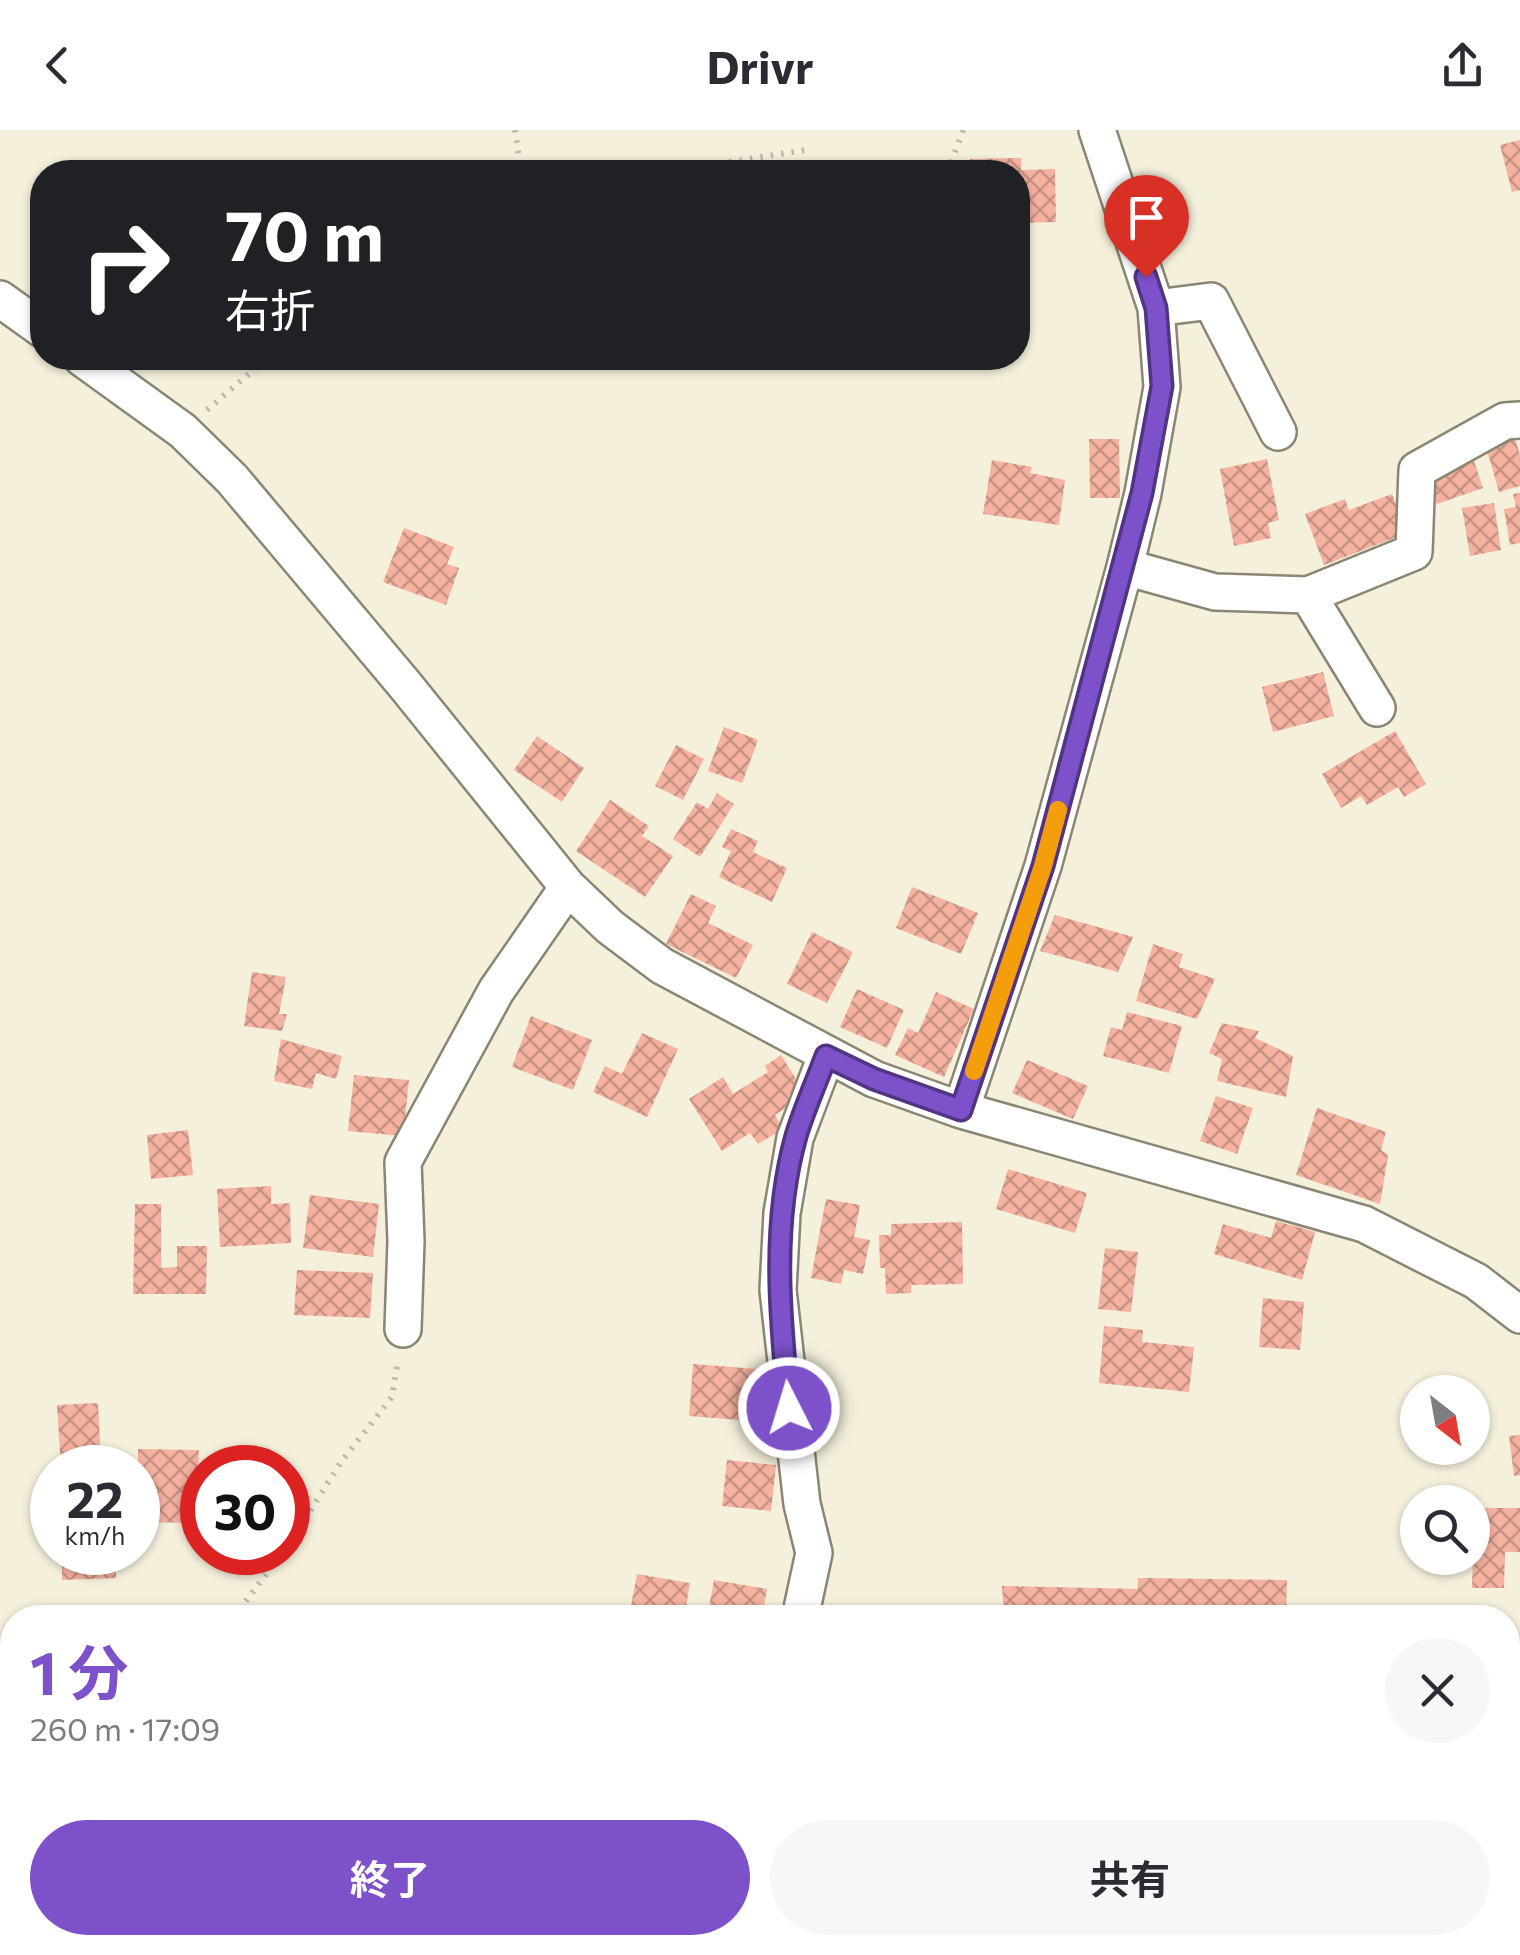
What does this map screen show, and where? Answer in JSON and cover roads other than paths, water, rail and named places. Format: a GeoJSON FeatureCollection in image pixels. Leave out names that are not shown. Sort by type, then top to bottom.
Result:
{"type":"FeatureCollection","features":[{"type":"Feature","properties":{"kind":"street"},"geometry":{"type":"LineString","coordinates":[[961,1110],[1043,866],[1125,567],[1162,386],[1156,308],[1097,130]]}},
{"type":"Feature","properties":{"kind":"street"},"geometry":{"type":"LineString","coordinates":[[0,299],[30,321]]}},
{"type":"Feature","properties":{"kind":"street"},"geometry":{"type":"LineString","coordinates":[[1156,308],[1211,301],[1278,432]]}},
{"type":"Feature","properties":{"kind":"street"},"geometry":{"type":"LineString","coordinates":[[99,370],[184,430],[232,479],[406,685],[568,887],[610,927],[662,966],[874,1079],[961,1110],[1364,1224],[1476,1281],[1520,1315]]}},
{"type":"Feature","properties":{"kind":"street"},"geometry":{"type":"LineString","coordinates":[[1125,567],[1215,592],[1308,594],[1414,552],[1417,470],[1505,421],[1520,420]]}},
{"type":"Feature","properties":{"kind":"street"},"geometry":{"type":"LineString","coordinates":[[1308,594],[1377,708]]}},
{"type":"Feature","properties":{"kind":"street"},"geometry":{"type":"LineString","coordinates":[[403,1330],[406,1242],[402,1162],[496,992],[568,887]]}},
{"type":"Feature","properties":{"kind":"street"},"geometry":{"type":"LineString","coordinates":[[803,1605],[814,1553],[797,1466],[778,1290],[782,1213],[796,1138],[826,1056]]}}]}
